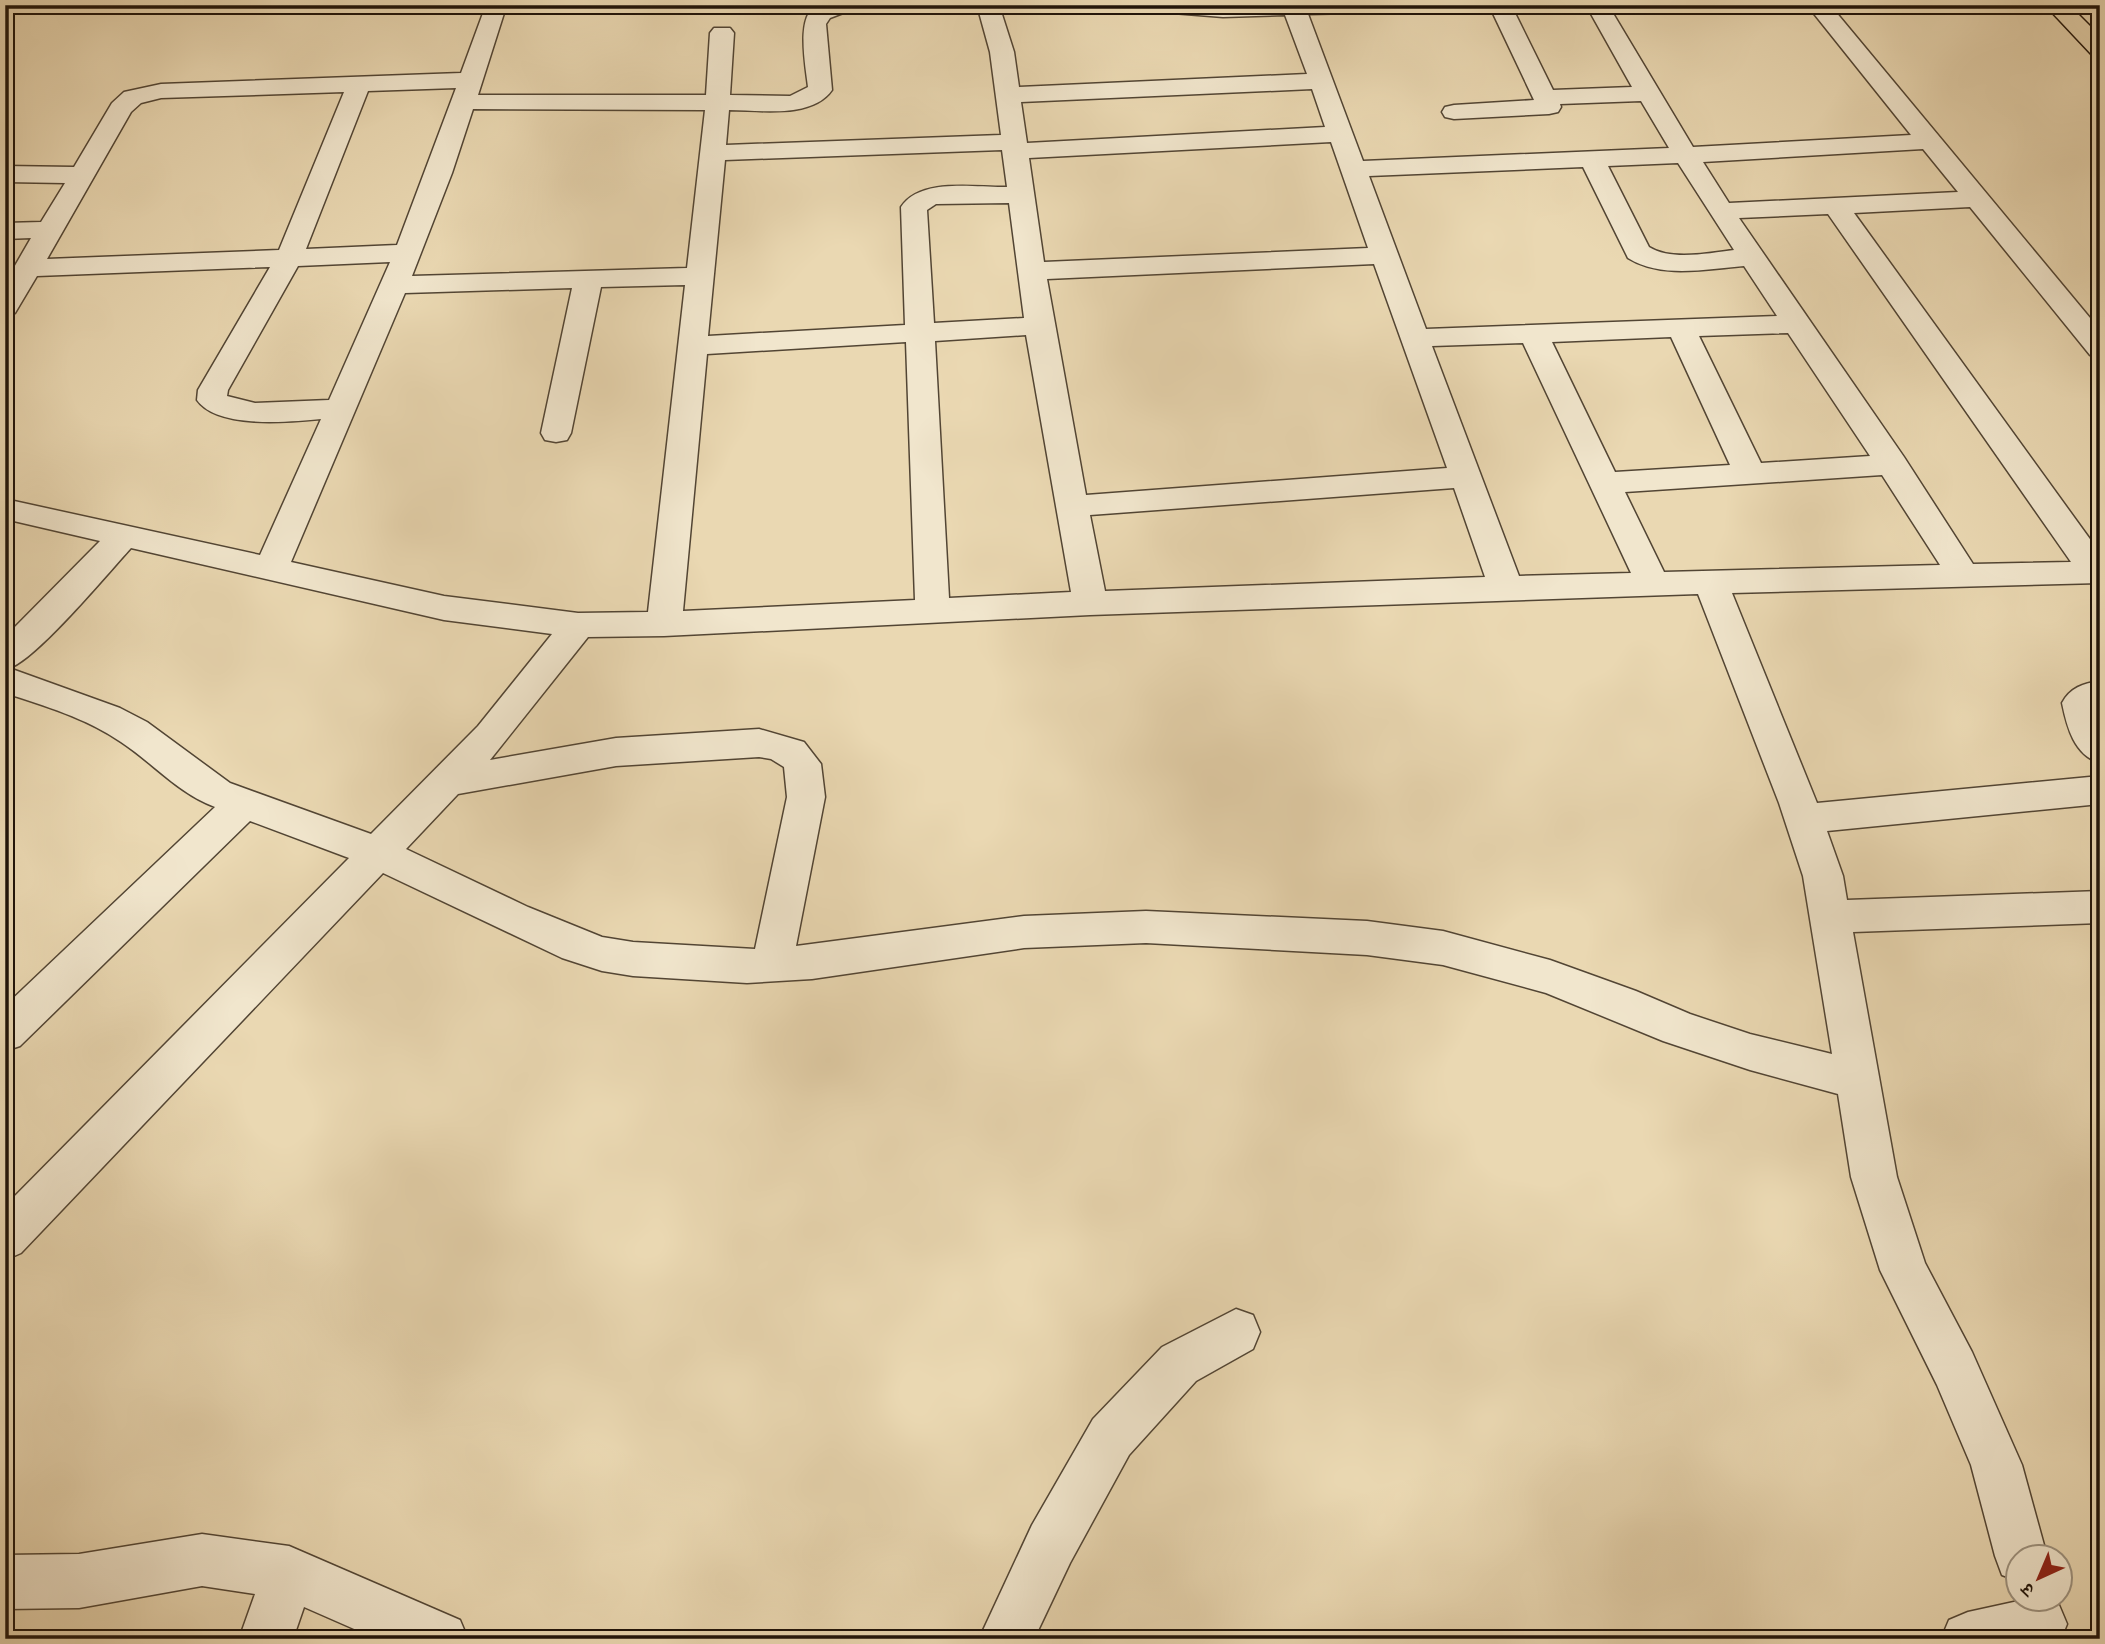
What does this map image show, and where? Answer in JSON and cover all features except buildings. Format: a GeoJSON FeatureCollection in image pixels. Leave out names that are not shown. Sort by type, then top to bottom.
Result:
{"type":"FeatureCollection","features":[{"type":"Feature","properties":{"kind":"main road"},"geometry":{"type":"LineString","coordinates":[[2056,5],[2100,50]]}},
{"type":"Feature","properties":{"kind":"street"},"geometry":{"type":"LineString","coordinates":[[5,307],[121,108],[140,95],[174,91],[359,84],[466,91],[790,103],[820,90],[815,24],[824,11],[843,5]]}},
{"type":"Feature","properties":{"kind":"street"},"geometry":{"type":"LineString","coordinates":[[988,5],[1002,52],[1039,326],[1090,603]]}},
{"type":"Feature","properties":{"kind":"street"},"geometry":{"type":"LineString","coordinates":[[1160,5],[1223,10],[1400,5]]}},
{"type":"Feature","properties":{"kind":"street"},"geometry":{"type":"LineString","coordinates":[[1454,112],[1549,107],[1500,5]]}},
{"type":"Feature","properties":{"kind":"street"},"geometry":{"type":"LineString","coordinates":[[1597,5],[1645,94],[1893,464],[1964,576]]}},
{"type":"Feature","properties":{"kind":"street"},"geometry":{"type":"LineString","coordinates":[[1818,5],[2100,349]]}},
{"type":"Feature","properties":{"kind":"street"},"geometry":{"type":"LineString","coordinates":[[1306,8],[1320,80],[1506,588]]}},
{"type":"Feature","properties":{"kind":"street"},"geometry":{"type":"LineString","coordinates":[[271,569],[408,253],[494,10]]}},
{"type":"Feature","properties":{"kind":"street"},"geometry":{"type":"LineString","coordinates":[[664,624],[718,101],[722,33]]}},
{"type":"Feature","properties":{"kind":"street"},"geometry":{"type":"LineString","coordinates":[[1007,94],[1320,80]]}},
{"type":"Feature","properties":{"kind":"street"},"geometry":{"type":"LineString","coordinates":[[341,409],[234,409],[219,406],[212,400],[213,390],[289,258],[359,84]]}},
{"type":"Feature","properties":{"kind":"street"},"geometry":{"type":"LineString","coordinates":[[1546,97],[1645,94]]}},
{"type":"Feature","properties":{"kind":"street"},"geometry":{"type":"LineString","coordinates":[[712,153],[1014,146],[1340,134]]}},
{"type":"Feature","properties":{"kind":"street"},"geometry":{"type":"LineString","coordinates":[[1353,169],[1688,155],[1930,141]]}},
{"type":"Feature","properties":{"kind":"street"},"geometry":{"type":"LineString","coordinates":[[1592,159],[1638,252],[1644,258],[1667,262],[1753,257]]}},
{"type":"Feature","properties":{"kind":"street"},"geometry":{"type":"LineString","coordinates":[[5,173],[82,175]]}},
{"type":"Feature","properties":{"kind":"street"},"geometry":{"type":"LineString","coordinates":[[933,611],[914,207],[934,196],[1020,195]]}},
{"type":"Feature","properties":{"kind":"street"},"geometry":{"type":"LineString","coordinates":[[1721,211],[1977,199]]}},
{"type":"Feature","properties":{"kind":"street"},"geometry":{"type":"LineString","coordinates":[[1835,205],[2098,572]]}},
{"type":"Feature","properties":{"kind":"street"},"geometry":{"type":"LineString","coordinates":[[5,231],[50,230]]}},
{"type":"Feature","properties":{"kind":"street"},"geometry":{"type":"LineString","coordinates":[[28,268],[408,253]]}},
{"type":"Feature","properties":{"kind":"street"},"geometry":{"type":"LineString","coordinates":[[1032,271],[1384,255]]}},
{"type":"Feature","properties":{"kind":"street"},"geometry":{"type":"LineString","coordinates":[[395,285],[699,276]]}},
{"type":"Feature","properties":{"kind":"street"},"geometry":{"type":"LineString","coordinates":[[556,433],[588,281]]}},
{"type":"Feature","properties":{"kind":"street"},"geometry":{"type":"LineString","coordinates":[[1414,338],[1799,324]]}},
{"type":"Feature","properties":{"kind":"street"},"geometry":{"type":"LineString","coordinates":[[692,346],[1039,326]]}},
{"type":"Feature","properties":{"kind":"street"},"geometry":{"type":"LineString","coordinates":[[1681,328],[1750,474]]}},
{"type":"Feature","properties":{"kind":"street"},"geometry":{"type":"LineString","coordinates":[[1533,334],[1653,584]]}},
{"type":"Feature","properties":{"kind":"street"},"geometry":{"type":"LineString","coordinates":[[1604,483],[1893,464]]}},
{"type":"Feature","properties":{"kind":"street"},"geometry":{"type":"LineString","coordinates":[[1072,506],[1467,477]]}},
{"type":"Feature","properties":{"kind":"street"},"geometry":{"type":"LineString","coordinates":[[5,509],[444,608],[578,625],[664,624],[1090,603],[1506,588],[2098,572]]}},
{"type":"Feature","properties":{"kind":"street"},"geometry":{"type":"LineString","coordinates":[[5,657],[37,628],[124,536]]}},
{"type":"Feature","properties":{"kind":"street"},"geometry":{"type":"LineString","coordinates":[[1711,583],[1823,876],[1874,1177],[1904,1270],[1955,1369],[1996,1465],[2017,1542]]}},
{"type":"Feature","properties":{"kind":"street"},"geometry":{"type":"LineString","coordinates":[[5,1238],[491,736],[578,625]]}},
{"type":"Feature","properties":{"kind":"street"},"geometry":{"type":"LineString","coordinates":[[5,680],[121,724],[158,749],[192,780],[244,803],[379,853],[539,929],[602,954],[633,959],[734,966],[899,951],[1024,932],[1146,928],[1367,938],[1443,948],[1550,977],[1621,1003],[1678,1028],[1751,1052],[1858,1080]]}},
{"type":"Feature","properties":{"kind":"street"},"geometry":{"type":"LineString","coordinates":[[2100,694],[2092,695],[2080,703],[2086,730],[2100,749]]}},
{"type":"Feature","properties":{"kind":"street"},"geometry":{"type":"LineString","coordinates":[[447,782],[616,752],[759,743],[782,746],[798,758],[808,775],[806,797],[772,964]]}},
{"type":"Feature","properties":{"kind":"street"},"geometry":{"type":"LineString","coordinates":[[1803,819],[2100,790]]}},
{"type":"Feature","properties":{"kind":"street"},"geometry":{"type":"LineString","coordinates":[[5,1033],[244,803]]}},
{"type":"Feature","properties":{"kind":"street"},"geometry":{"type":"LineString","coordinates":[[1830,917],[2100,906]]}},
{"type":"Feature","properties":{"kind":"street"},"geometry":{"type":"LineString","coordinates":[[1006,1639],[1051,1544],[1111,1437],[1179,1364],[1236,1332]]}},
{"type":"Feature","properties":{"kind":"street"},"geometry":{"type":"LineString","coordinates":[[5,1583],[79,1581],[202,1560],[289,1573],[441,1639]]}},
{"type":"Feature","properties":{"kind":"street"},"geometry":{"type":"LineString","coordinates":[[265,1639],[289,1573]]}},
{"type":"Feature","properties":{"kind":"street"},"geometry":{"type":"LineString","coordinates":[[1968,1639],[2039,1620]]}}]}
